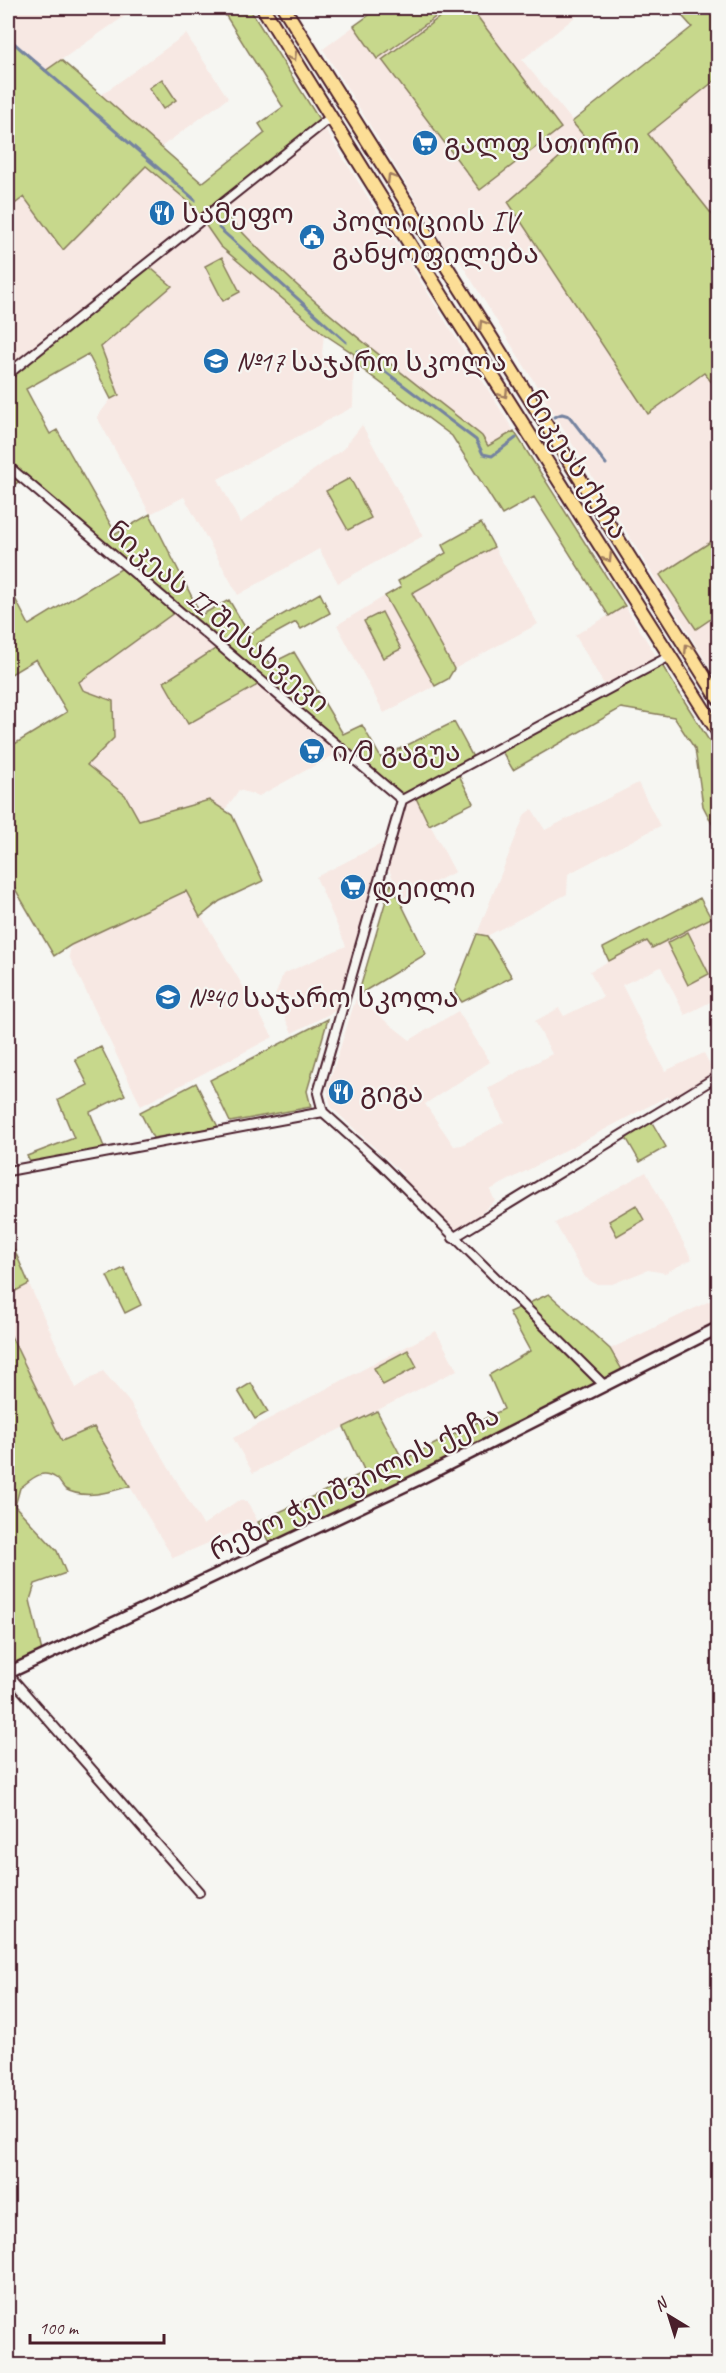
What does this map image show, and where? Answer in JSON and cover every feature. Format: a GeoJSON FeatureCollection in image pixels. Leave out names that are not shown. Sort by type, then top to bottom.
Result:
{"type":"FeatureCollection","features":[{"type":"Feature","properties":{"kind":"main road","name":"ნიკეას ქუჩა"},"geometry":{"type":"LineString","coordinates":[[263,8],[718,732]]}},
{"type":"Feature","properties":{"kind":"main road","name":"ნიკეას ქუჩა"},"geometry":{"type":"LineString","coordinates":[[284,8],[718,698]]}},
{"type":"Feature","properties":{"kind":"main road"},"geometry":{"type":"LineString","coordinates":[[406,237],[422,227]]}},
{"type":"Feature","properties":{"kind":"main road","name":"რეზო ჭეიშვილის ქუჩა"},"geometry":{"type":"LineString","coordinates":[[8,1673],[284,1545],[718,1328]]}},
{"type":"Feature","properties":{"kind":"street"},"geometry":{"type":"LineString","coordinates":[[8,374],[331,117]]}},
{"type":"Feature","properties":{"kind":"street","name":"ნიკეას II შესახვევი"},"geometry":{"type":"LineString","coordinates":[[8,466],[402,800]]}},
{"type":"Feature","properties":{"kind":"street"},"geometry":{"type":"LineString","coordinates":[[605,1386],[453,1238],[381,1164],[323,1112],[318,1093],[402,800],[670,656]]}},
{"type":"Feature","properties":{"kind":"street"},"geometry":{"type":"LineString","coordinates":[[453,1238],[718,1076]]}},
{"type":"Feature","properties":{"kind":"street"},"geometry":{"type":"LineString","coordinates":[[8,1171],[323,1112]]}},
{"type":"Feature","properties":{"kind":"street"},"geometry":{"type":"LineString","coordinates":[[8,1673],[199,1892]]}},
{"type":"Feature","properties":{"kind":"shaded area"},"geometry":{"type":"Polygon","coordinates":[[[8,8],[135,9],[45,71],[8,38],[8,8]]]}},
{"type":"Feature","properties":{"kind":"shaded area"},"geometry":{"type":"Polygon","coordinates":[[[448,8],[452,8],[382,60],[561,128],[471,8],[586,8],[522,60],[585,136],[648,414],[705,373],[718,390],[718,681],[450,245],[446,249],[323,49],[354,26],[376,59],[448,8]]]}},
{"type":"Feature","properties":{"kind":"shaded area"},"geometry":{"type":"Polygon","coordinates":[[[186,34],[228,98],[161,147],[101,95],[186,34]]]}},
{"type":"Feature","properties":{"kind":"shaded area"},"geometry":{"type":"Polygon","coordinates":[[[718,78],[718,222],[648,134],[718,78]]]}},
{"type":"Feature","properties":{"kind":"shaded area"},"geometry":{"type":"Polygon","coordinates":[[[322,124],[514,431],[488,447],[482,436],[364,342],[256,249],[219,206],[322,124]]]}},
{"type":"Feature","properties":{"kind":"shaded area"},"geometry":{"type":"Polygon","coordinates":[[[146,166],[191,204],[220,246],[324,334],[322,354],[329,368],[344,361],[341,354],[354,354],[353,407],[218,479],[240,523],[343,449],[362,425],[423,536],[338,583],[319,549],[238,595],[184,497],[150,514],[97,417],[111,399],[118,395],[101,347],[171,286],[8,374],[8,209],[24,196],[63,250],[146,166]]]}},
{"type":"Feature","properties":{"kind":"shaded area"},"geometry":{"type":"Polygon","coordinates":[[[494,547],[538,624],[454,669],[412,593],[494,547]]]}},
{"type":"Feature","properties":{"kind":"shaded area"},"geometry":{"type":"Polygon","coordinates":[[[385,596],[435,686],[384,713],[337,625],[385,596]]]}},
{"type":"Feature","properties":{"kind":"shaded area"},"geometry":{"type":"Polygon","coordinates":[[[625,606],[660,662],[608,691],[575,635],[625,606]]]}},
{"type":"Feature","properties":{"kind":"shaded area"},"geometry":{"type":"Polygon","coordinates":[[[178,610],[220,646],[188,724],[263,682],[343,750],[259,796],[239,790],[225,810],[209,800],[139,820],[125,796],[87,765],[114,738],[78,682],[178,610]]]}},
{"type":"Feature","properties":{"kind":"shaded area"},"geometry":{"type":"Polygon","coordinates":[[[638,783],[660,826],[568,874],[567,894],[487,936],[477,934],[525,814],[532,809],[545,830],[638,783]]]}},
{"type":"Feature","properties":{"kind":"shaded area"},"geometry":{"type":"Polygon","coordinates":[[[414,794],[455,872],[401,899],[386,862],[343,1007],[292,1033],[275,996],[283,974],[346,946],[316,877],[391,839],[402,800],[414,794]]]}},
{"type":"Feature","properties":{"kind":"shaded area","name":"№40 საჯარო სკოლა"},"geometry":{"type":"Polygon","coordinates":[[[186,890],[273,1037],[141,1106],[69,956],[71,945],[186,890]]]}},
{"type":"Feature","properties":{"kind":"shaded area"},"geometry":{"type":"Polygon","coordinates":[[[711,918],[718,933],[718,998],[685,1015],[661,967],[622,985],[665,1071],[704,1053],[716,1077],[671,1106],[668,1096],[490,1190],[495,1201],[453,1238],[397,1180],[404,1175],[331,1107],[327,1089],[356,998],[410,1040],[458,1011],[490,1062],[425,1104],[454,1146],[462,1145],[504,1122],[488,1088],[552,1054],[535,1021],[559,1008],[564,1016],[603,997],[590,971],[648,941],[652,948],[711,918]]]}},
{"type":"Feature","properties":{"kind":"shaded area"},"geometry":{"type":"Polygon","coordinates":[[[646,1172],[692,1259],[665,1273],[648,1270],[612,1284],[595,1284],[585,1277],[555,1223],[646,1172]]]}},
{"type":"Feature","properties":{"kind":"shaded area"},"geometry":{"type":"Polygon","coordinates":[[[29,1284],[76,1388],[103,1371],[130,1403],[203,1525],[237,1501],[247,1501],[258,1522],[173,1558],[94,1427],[62,1441],[8,1330],[8,1295],[29,1284]]]}},
{"type":"Feature","properties":{"kind":"shaded area"},"geometry":{"type":"Polygon","coordinates":[[[718,1297],[718,1328],[625,1374],[610,1349],[718,1297]]]}},
{"type":"Feature","properties":{"kind":"shaded area"},"geometry":{"type":"Polygon","coordinates":[[[436,1331],[457,1370],[253,1473],[233,1438],[436,1331]]]}},
{"type":"Feature","properties":{"kind":"green space"},"geometry":{"type":"Polygon","coordinates":[[[221,8],[249,8],[322,124],[219,207],[312,299],[482,436],[488,446],[514,431],[625,606],[609,616],[534,497],[502,515],[452,436],[354,363],[354,354],[324,334],[220,246],[191,204],[146,166],[63,250],[24,197],[8,209],[8,38],[45,71],[61,60],[202,183],[265,133],[259,124],[283,107],[221,8]]]}},
{"type":"Feature","properties":{"kind":"green space"},"geometry":{"type":"Polygon","coordinates":[[[379,8],[448,8],[377,59],[354,26],[379,8]]]}},
{"type":"Feature","properties":{"kind":"green space"},"geometry":{"type":"Polygon","coordinates":[[[452,8],[471,8],[561,128],[480,190],[382,60],[452,8]]]}},
{"type":"Feature","properties":{"kind":"green space"},"geometry":{"type":"Polygon","coordinates":[[[675,8],[718,8],[718,78],[648,134],[718,222],[718,390],[704,373],[648,414],[508,202],[584,136],[572,122],[692,27],[675,8]]]}},
{"type":"Feature","properties":{"kind":"green space"},"geometry":{"type":"Polygon","coordinates":[[[162,79],[176,100],[163,109],[149,88],[162,79]]]}},
{"type":"Feature","properties":{"kind":"green space"},"geometry":{"type":"Polygon","coordinates":[[[222,257],[240,292],[223,301],[205,266],[222,257]]]}},
{"type":"Feature","properties":{"kind":"green space"},"geometry":{"type":"Polygon","coordinates":[[[146,264],[172,286],[101,347],[119,395],[111,399],[88,354],[26,389],[50,434],[57,430],[116,534],[150,514],[201,615],[229,600],[249,634],[320,593],[330,613],[301,629],[296,622],[256,644],[270,664],[294,652],[343,734],[362,725],[381,758],[454,722],[475,761],[457,771],[473,803],[429,825],[414,794],[402,800],[263,682],[188,724],[164,682],[220,646],[178,610],[79,682],[83,690],[113,701],[114,738],[87,765],[125,795],[139,820],[209,800],[232,815],[263,881],[220,901],[200,917],[186,891],[71,945],[54,956],[14,887],[8,890],[8,748],[67,712],[36,659],[8,676],[8,585],[29,625],[126,566],[23,479],[8,489],[8,374],[146,264]]]}},
{"type":"Feature","properties":{"kind":"green space"},"geometry":{"type":"Polygon","coordinates":[[[350,478],[371,518],[348,530],[326,491],[350,478]]]}},
{"type":"Feature","properties":{"kind":"green space"},"geometry":{"type":"Polygon","coordinates":[[[481,523],[494,547],[412,593],[454,669],[448,679],[435,686],[385,596],[401,587],[398,581],[446,553],[442,545],[481,523]]]}},
{"type":"Feature","properties":{"kind":"green space"},"geometry":{"type":"Polygon","coordinates":[[[718,537],[718,614],[696,629],[660,575],[718,537]]]}},
{"type":"Feature","properties":{"kind":"green space"},"geometry":{"type":"Polygon","coordinates":[[[382,612],[401,649],[383,658],[364,621],[382,612]]]}},
{"type":"Feature","properties":{"kind":"green space"},"geometry":{"type":"Polygon","coordinates":[[[660,662],[718,755],[718,835],[703,806],[695,749],[674,717],[621,708],[513,770],[500,748],[660,662]]]}},
{"type":"Feature","properties":{"kind":"green space"},"geometry":{"type":"Polygon","coordinates":[[[391,883],[426,954],[358,995],[391,883]]]}},
{"type":"Feature","properties":{"kind":"green space"},"geometry":{"type":"Polygon","coordinates":[[[700,898],[711,918],[652,948],[647,941],[609,961],[603,948],[700,898]]]}},
{"type":"Feature","properties":{"kind":"green space"},"geometry":{"type":"Polygon","coordinates":[[[688,932],[709,974],[688,985],[667,943],[688,932]]]}},
{"type":"Feature","properties":{"kind":"green space"},"geometry":{"type":"Polygon","coordinates":[[[477,934],[487,936],[512,977],[462,1002],[454,992],[477,934]]]}},
{"type":"Feature","properties":{"kind":"green space"},"geometry":{"type":"Polygon","coordinates":[[[328,1019],[307,1091],[311,1107],[230,1122],[210,1080],[328,1019]]]}},
{"type":"Feature","properties":{"kind":"green space"},"geometry":{"type":"Polygon","coordinates":[[[101,1047],[125,1095],[90,1112],[106,1152],[32,1166],[27,1156],[74,1138],[58,1100],[88,1085],[75,1059],[101,1047]]]}},
{"type":"Feature","properties":{"kind":"green space"},"geometry":{"type":"Polygon","coordinates":[[[196,1083],[218,1127],[153,1138],[140,1112],[196,1083]]]}},
{"type":"Feature","properties":{"kind":"green space"},"geometry":{"type":"Polygon","coordinates":[[[650,1119],[666,1147],[640,1162],[624,1134],[650,1119]]]}},
{"type":"Feature","properties":{"kind":"green space"},"geometry":{"type":"Polygon","coordinates":[[[636,1205],[644,1220],[617,1236],[609,1221],[636,1205]]]}},
{"type":"Feature","properties":{"kind":"green space"},"geometry":{"type":"Polygon","coordinates":[[[8,1235],[29,1284],[8,1295],[8,1235]]]}},
{"type":"Feature","properties":{"kind":"green space"},"geometry":{"type":"Polygon","coordinates":[[[124,1268],[141,1305],[125,1313],[107,1276],[124,1268]]]}},
{"type":"Feature","properties":{"kind":"green space"},"geometry":{"type":"Polygon","coordinates":[[[549,1294],[610,1349],[625,1375],[273,1550],[258,1522],[365,1472],[344,1427],[377,1411],[403,1460],[504,1409],[489,1375],[530,1351],[509,1312],[549,1294]]]}},
{"type":"Feature","properties":{"kind":"green space"},"geometry":{"type":"Polygon","coordinates":[[[8,1330],[62,1441],[94,1427],[130,1486],[98,1494],[81,1494],[65,1489],[51,1475],[41,1474],[20,1488],[15,1506],[57,1551],[66,1573],[35,1584],[30,1600],[43,1656],[8,1673],[8,1330]]]}},
{"type":"Feature","properties":{"kind":"green space"},"geometry":{"type":"Polygon","coordinates":[[[408,1350],[417,1367],[383,1385],[374,1368],[408,1350]]]}},
{"type":"Feature","properties":{"kind":"green space"},"geometry":{"type":"Polygon","coordinates":[[[251,1383],[268,1412],[255,1419],[238,1391],[251,1383]]]}},
{"type":"Feature","properties":{"kind":"waterway"},"geometry":{"type":"LineString","coordinates":[[8,38],[195,200]]}},
{"type":"Feature","properties":{"kind":"waterway"},"geometry":{"type":"LineString","coordinates":[[219,228],[346,342]]}},
{"type":"Feature","properties":{"kind":"waterway"},"geometry":{"type":"LineString","coordinates":[[358,351],[476,440],[483,454],[492,456],[516,438]]}},
{"type":"Feature","properties":{"kind":"waterway"},"geometry":{"type":"LineString","coordinates":[[554,417],[562,414],[569,416],[606,464]]}},
{"type":"Feature","properties":{"kind":"place","name":"გალფ სთორი"},"geometry":{"type":"Point","coordinates":[425,143]}},
{"type":"Feature","properties":{"kind":"place","name":"სამეფო"},"geometry":{"type":"Point","coordinates":[162,213]}},
{"type":"Feature","properties":{"kind":"place","name":"პოლიციის IV განყოფილება"},"geometry":{"type":"Point","coordinates":[312,237]}},
{"type":"Feature","properties":{"kind":"place","name":"№17 საჯარო სკოლა"},"geometry":{"type":"Point","coordinates":[216,361]}},
{"type":"Feature","properties":{"kind":"place","name":"ი/მ გაგუა"},"geometry":{"type":"Point","coordinates":[312,751]}},
{"type":"Feature","properties":{"kind":"place","name":"დეილი"},"geometry":{"type":"Point","coordinates":[353,887]}},
{"type":"Feature","properties":{"kind":"place","name":"№40 საჯარო სკოლა"},"geometry":{"type":"Point","coordinates":[168,997]}},
{"type":"Feature","properties":{"kind":"place","name":"გიგა"},"geometry":{"type":"Point","coordinates":[341,1092]}}]}
